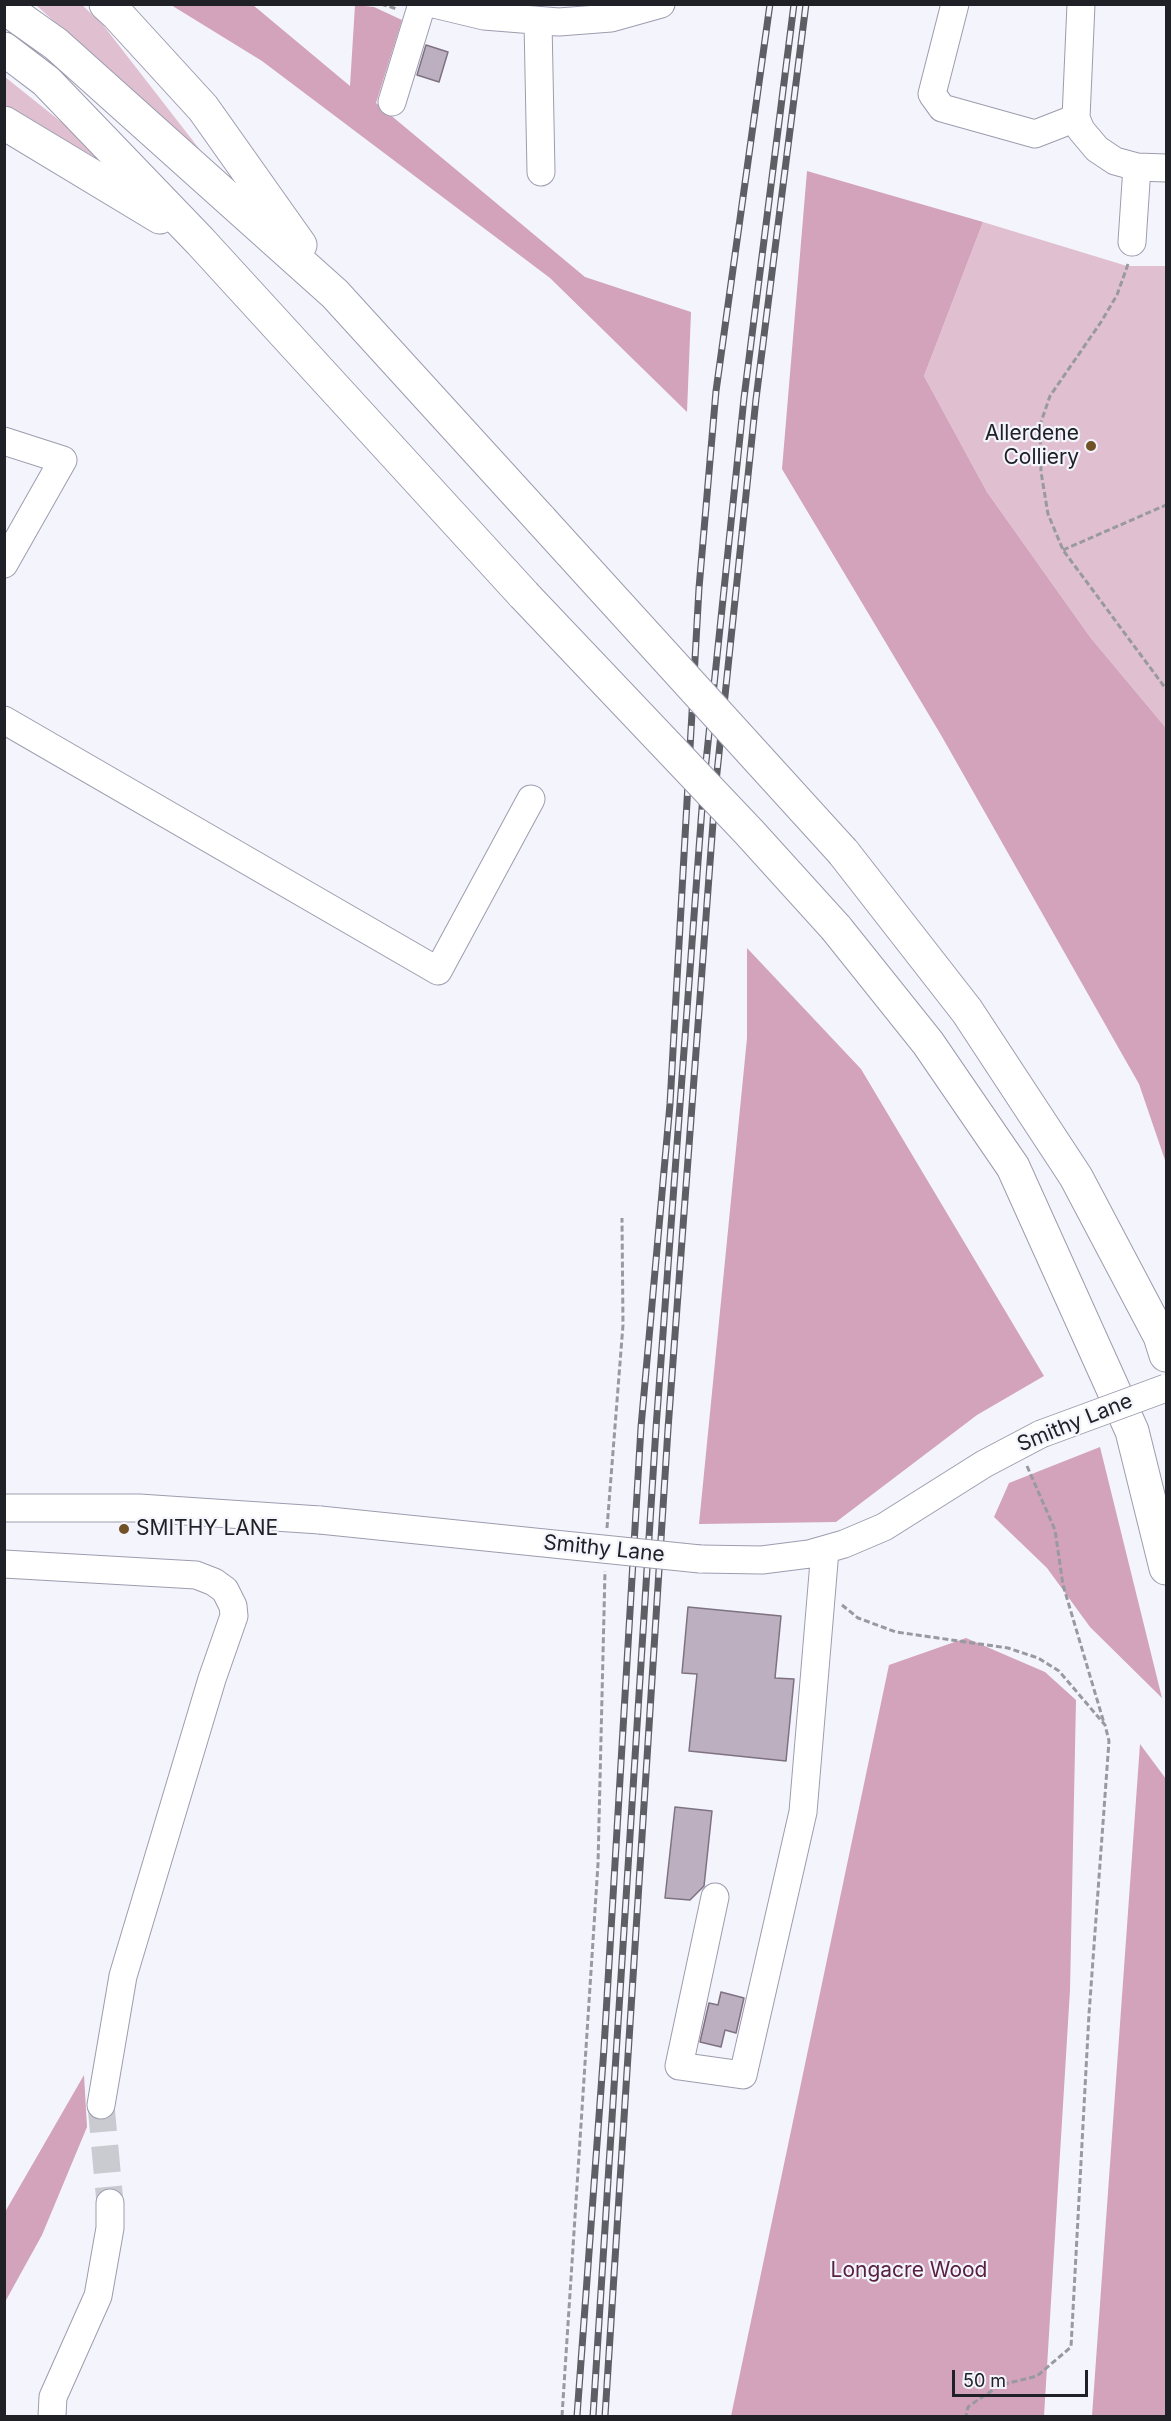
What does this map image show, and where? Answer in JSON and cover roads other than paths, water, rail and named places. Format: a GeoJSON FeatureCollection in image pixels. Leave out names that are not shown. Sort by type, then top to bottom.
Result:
{"type":"FeatureCollection","features":[{"type":"Feature","properties":{"kind":"highway"},"geometry":{"type":"LineString","coordinates":[[106,4],[203,108],[335,294]]}},
{"type":"Feature","properties":{"kind":"highway"},"geometry":{"type":"LineString","coordinates":[[4,7],[56,44],[335,294],[843,852],[967,1011],[1076,1177],[1160,1336],[1167,1355]]}},
{"type":"Feature","properties":{"kind":"highway"},"geometry":{"type":"LineString","coordinates":[[4,49],[46,81],[200,241],[524,595],[836,928],[928,1043],[1013,1167],[1132,1431],[1167,1568]]}},
{"type":"Feature","properties":{"kind":"highway"},"geometry":{"type":"LineString","coordinates":[[4,123],[200,241]]}},
{"type":"Feature","properties":{"kind":"street"},"geometry":{"type":"LineString","coordinates":[[392,102],[422,4]]}},
{"type":"Feature","properties":{"kind":"street"},"geometry":{"type":"LineString","coordinates":[[434,4],[484,16],[538,22],[611,18],[662,4]]}},
{"type":"Feature","properties":{"kind":"street"},"geometry":{"type":"LineString","coordinates":[[955,4],[932,94],[942,108],[1035,135],[1076,118]]}},
{"type":"Feature","properties":{"kind":"street"},"geometry":{"type":"LineString","coordinates":[[1081,4],[1076,118],[1088,140],[1115,161],[1137,167],[1167,168]]}},
{"type":"Feature","properties":{"kind":"street"},"geometry":{"type":"LineString","coordinates":[[538,22],[542,172]]}},
{"type":"Feature","properties":{"kind":"street"},"geometry":{"type":"LineString","coordinates":[[1132,242],[1137,167]]}},
{"type":"Feature","properties":{"kind":"street"},"geometry":{"type":"LineString","coordinates":[[4,441],[63,460],[4,564]]}},
{"type":"Feature","properties":{"kind":"street"},"geometry":{"type":"LineString","coordinates":[[4,720],[438,971],[531,799]]}},
{"type":"Feature","properties":{"kind":"street","name":"Smithy Lane"},"geometry":{"type":"LineString","coordinates":[[4,1508],[139,1508],[320,1520],[700,1559],[762,1560],[825,1550],[884,1527],[1029,1440],[1167,1388]]}},
{"type":"Feature","properties":{"kind":"street"},"geometry":{"type":"LineString","coordinates":[[715,1896],[679,2066],[743,2075],[802,1812],[825,1550]]}},
{"type":"Feature","properties":{"kind":"street"},"geometry":{"type":"LineString","coordinates":[[4,1564],[196,1575],[214,1582],[225,1590],[233,1606],[234,1616],[212,1679],[123,1976],[101,2105]]}},
{"type":"Feature","properties":{"kind":"street"},"geometry":{"type":"LineString","coordinates":[[52,2416],[54,2397],[98,2296],[110,2228],[110,2203]]}},
{"type":"Feature","properties":{"kind":"tunnel"},"geometry":{"type":"LineString","coordinates":[[101,2105],[110,2203]]}},
{"type":"Feature","properties":{"kind":"railway"},"geometry":{"type":"LineString","coordinates":[[577,2416],[604,2048],[641,1427],[670,1104],[699,588],[716,391],[770,4]]}},
{"type":"Feature","properties":{"kind":"railway"},"geometry":{"type":"LineString","coordinates":[[593,2416],[656,1428],[704,781],[744,398],[794,4]]}},
{"type":"Feature","properties":{"kind":"railway"},"geometry":{"type":"LineString","coordinates":[[605,2416],[668,1429],[716,782],[756,399],[806,4]]}},
{"type":"Feature","properties":{"kind":"place","name":"Allerdene Colliery"},"geometry":{"type":"Point","coordinates":[1091,446]}},
{"type":"Feature","properties":{"kind":"place","name":"SMITHY LANE"},"geometry":{"type":"Point","coordinates":[124,1529]}},
{"type":"Feature","properties":{"kind":"park label","name":"Longacre Wood"},"geometry":{"type":"Point","coordinates":[909,2271]}}]}
